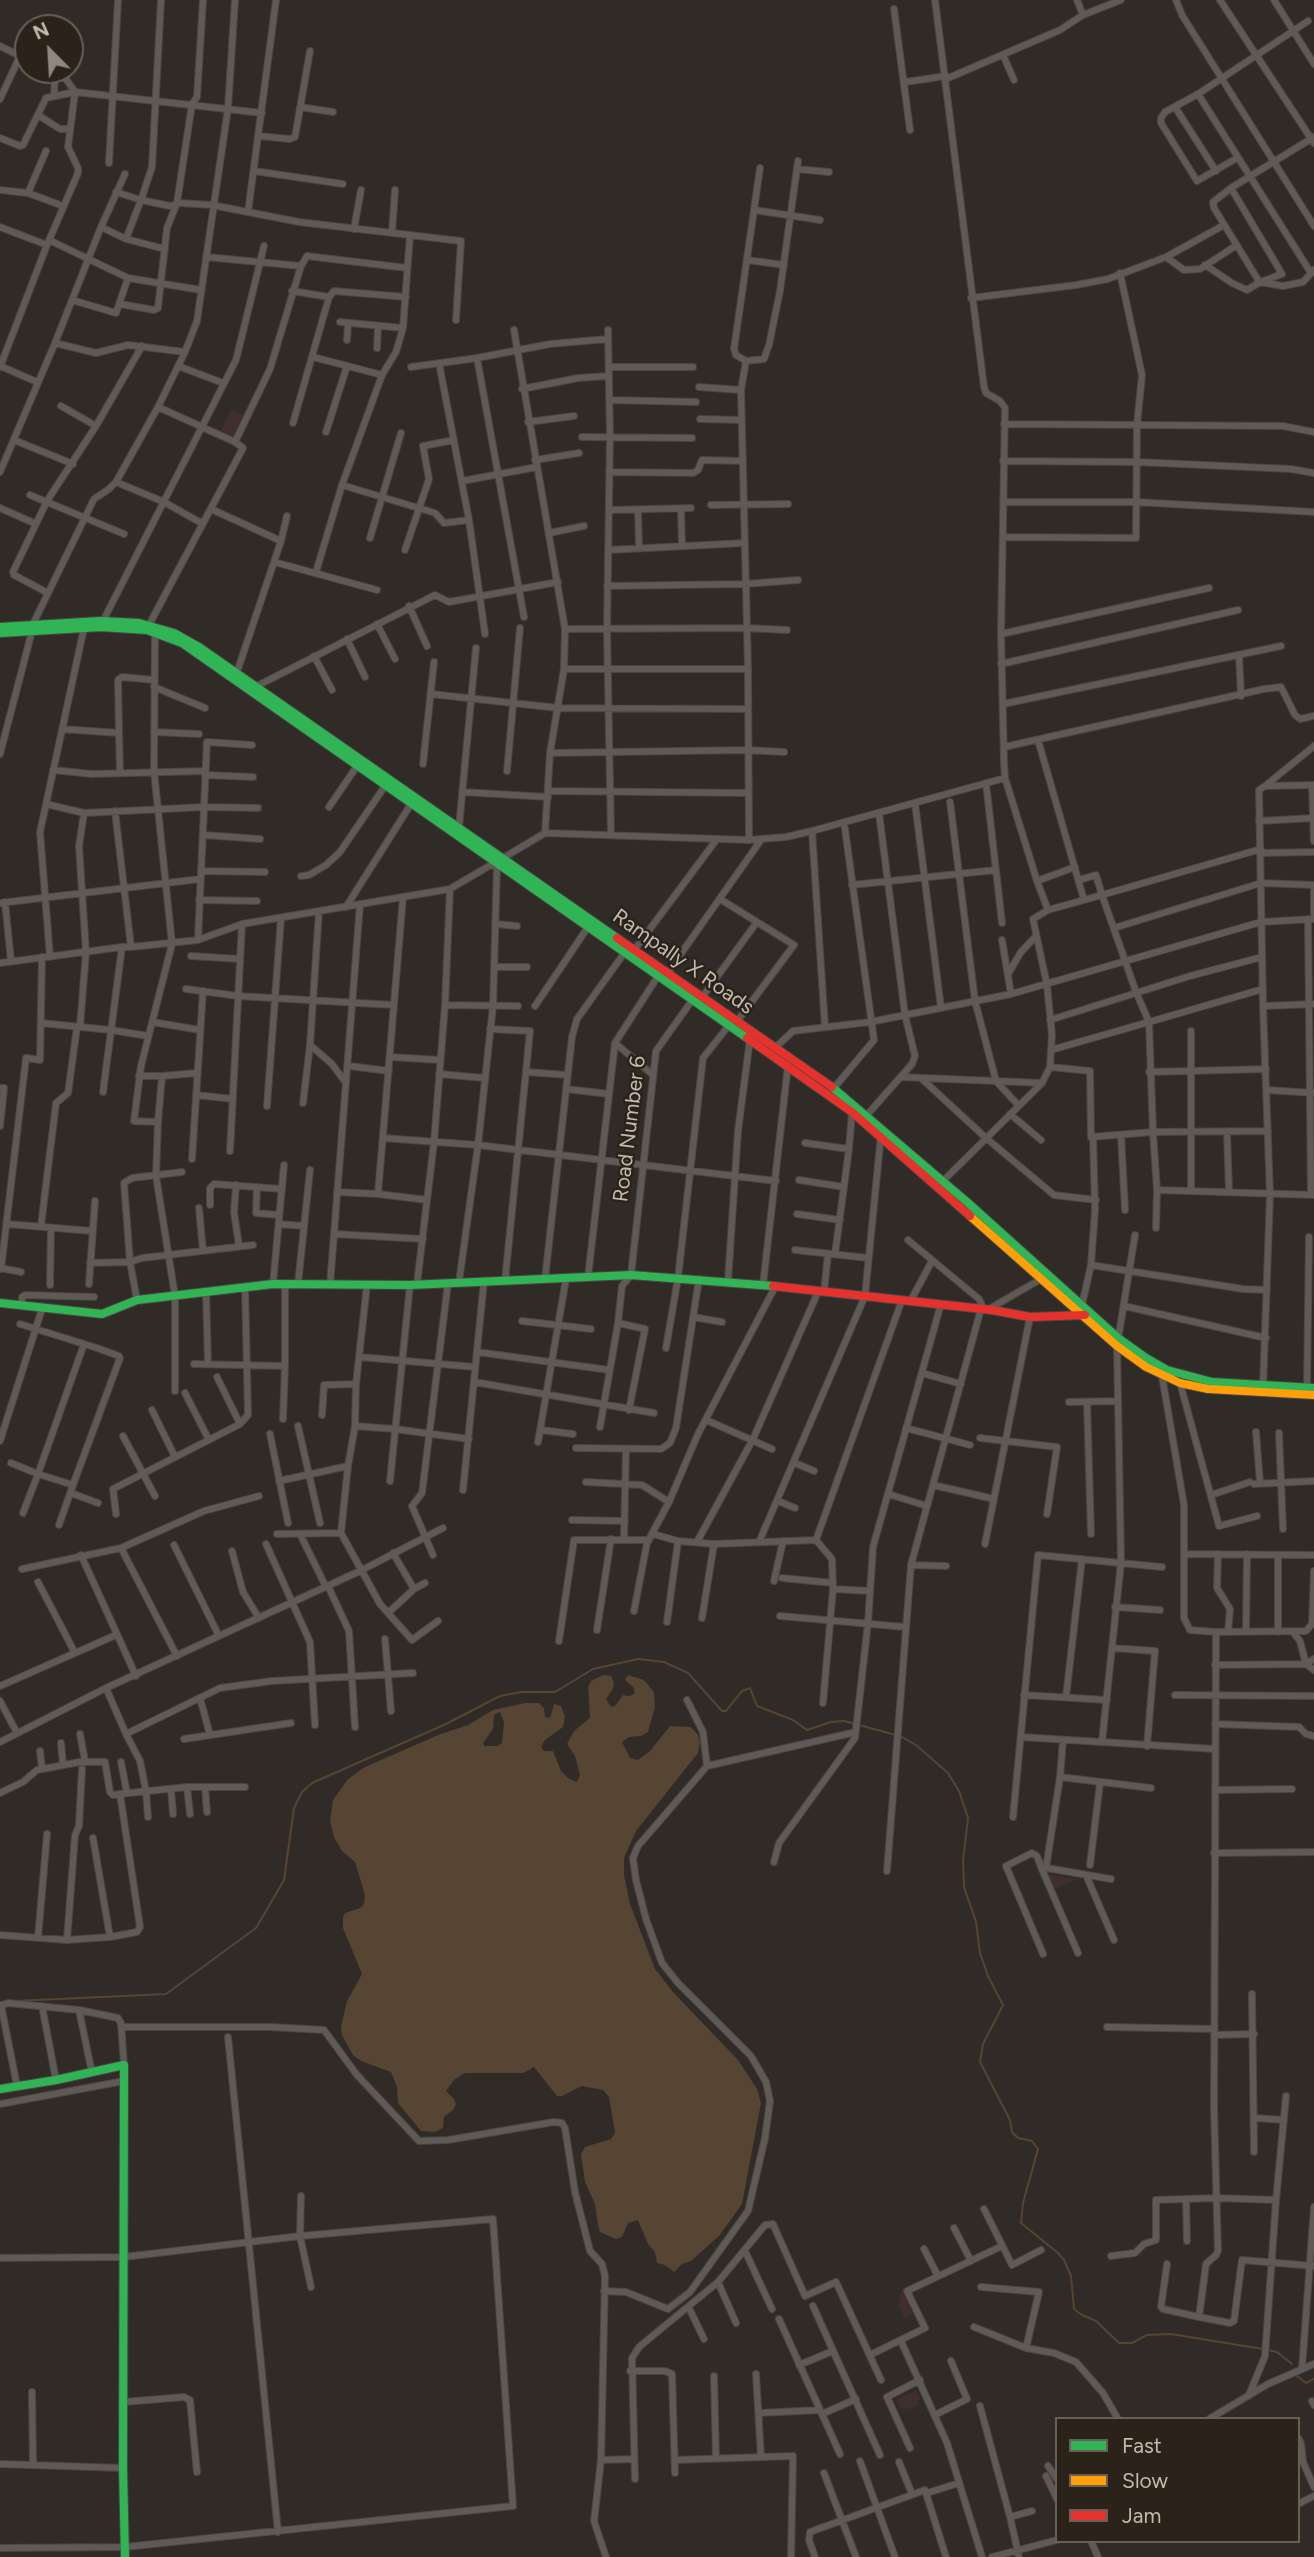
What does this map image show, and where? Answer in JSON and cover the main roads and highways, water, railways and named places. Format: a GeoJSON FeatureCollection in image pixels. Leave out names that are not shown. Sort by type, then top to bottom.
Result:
{"type":"FeatureCollection","features":[{"type":"Feature","properties":{"kind":"main road","name":"Rampally X Roads"},"geometry":{"type":"LineString","coordinates":[[0,633],[33,627],[103,621],[174,634],[237,672],[459,827],[499,862]]}},
{"type":"Feature","properties":{"kind":"main road","name":"Rampally X Roads"},"geometry":{"type":"LineString","coordinates":[[0,627],[152,629],[182,643],[411,804],[635,949],[703,996],[734,1022],[776,1047],[834,1088],[943,1181],[1085,1311]]}},
{"type":"Feature","properties":{"kind":"main road"},"geometry":{"type":"LineString","coordinates":[[499,862],[658,976],[734,1022],[750,1038],[852,1112],[1041,1279],[1085,1311],[1118,1342],[1162,1376],[1208,1389],[1314,1395]]}},
{"type":"Feature","properties":{"kind":"main road"},"geometry":{"type":"LineString","coordinates":[[0,1303],[102,1314],[136,1300],[273,1284],[413,1284],[631,1275],[729,1281],[985,1309],[1030,1317],[1085,1311]]}},
{"type":"Feature","properties":{"kind":"main road"},"geometry":{"type":"LineString","coordinates":[[1118,1342],[1167,1370],[1185,1376],[1212,1382],[1263,1387],[1310,1388]]}},
{"type":"Feature","properties":{"kind":"main road"},"geometry":{"type":"LineString","coordinates":[[0,2089],[124,2065],[125,2557]]}},
{"type":"Feature","properties":{"kind":"waterway"},"geometry":{"type":"LineString","coordinates":[[15,2001],[166,1994],[256,1928],[284,1880],[294,1808],[302,1792],[312,1783],[446,1724],[500,1696],[521,1692],[555,1692],[593,1669],[638,1659],[664,1662],[688,1673],[722,1711],[726,1711],[742,1691],[750,1688],[757,1706],[793,1720],[807,1730],[831,1722],[844,1721],[896,1735]]}},
{"type":"Feature","properties":{"kind":"waterway"},"geometry":{"type":"LineString","coordinates":[[902,1737],[916,1745],[948,1773],[959,1791],[968,1818],[963,1861],[964,1887],[976,1922],[980,1953],[1003,2005],[983,2044],[980,2062],[1010,2120],[1012,2132],[1018,2138],[1032,2141],[1038,2149],[1023,2203],[1021,2223],[1064,2260],[1071,2276],[1074,2309],[1096,2321],[1119,2343],[1132,2343],[1147,2335],[1171,2334],[1263,2349]]}},
{"type":"Feature","properties":{"kind":"waterway"},"geometry":{"type":"LineString","coordinates":[[1268,2350],[1277,2352],[1292,2364]]}},
{"type":"Feature","properties":{"kind":"waterway"},"geometry":{"type":"LineString","coordinates":[[1297,2376],[1306,2383],[1314,2379]]}}]}
